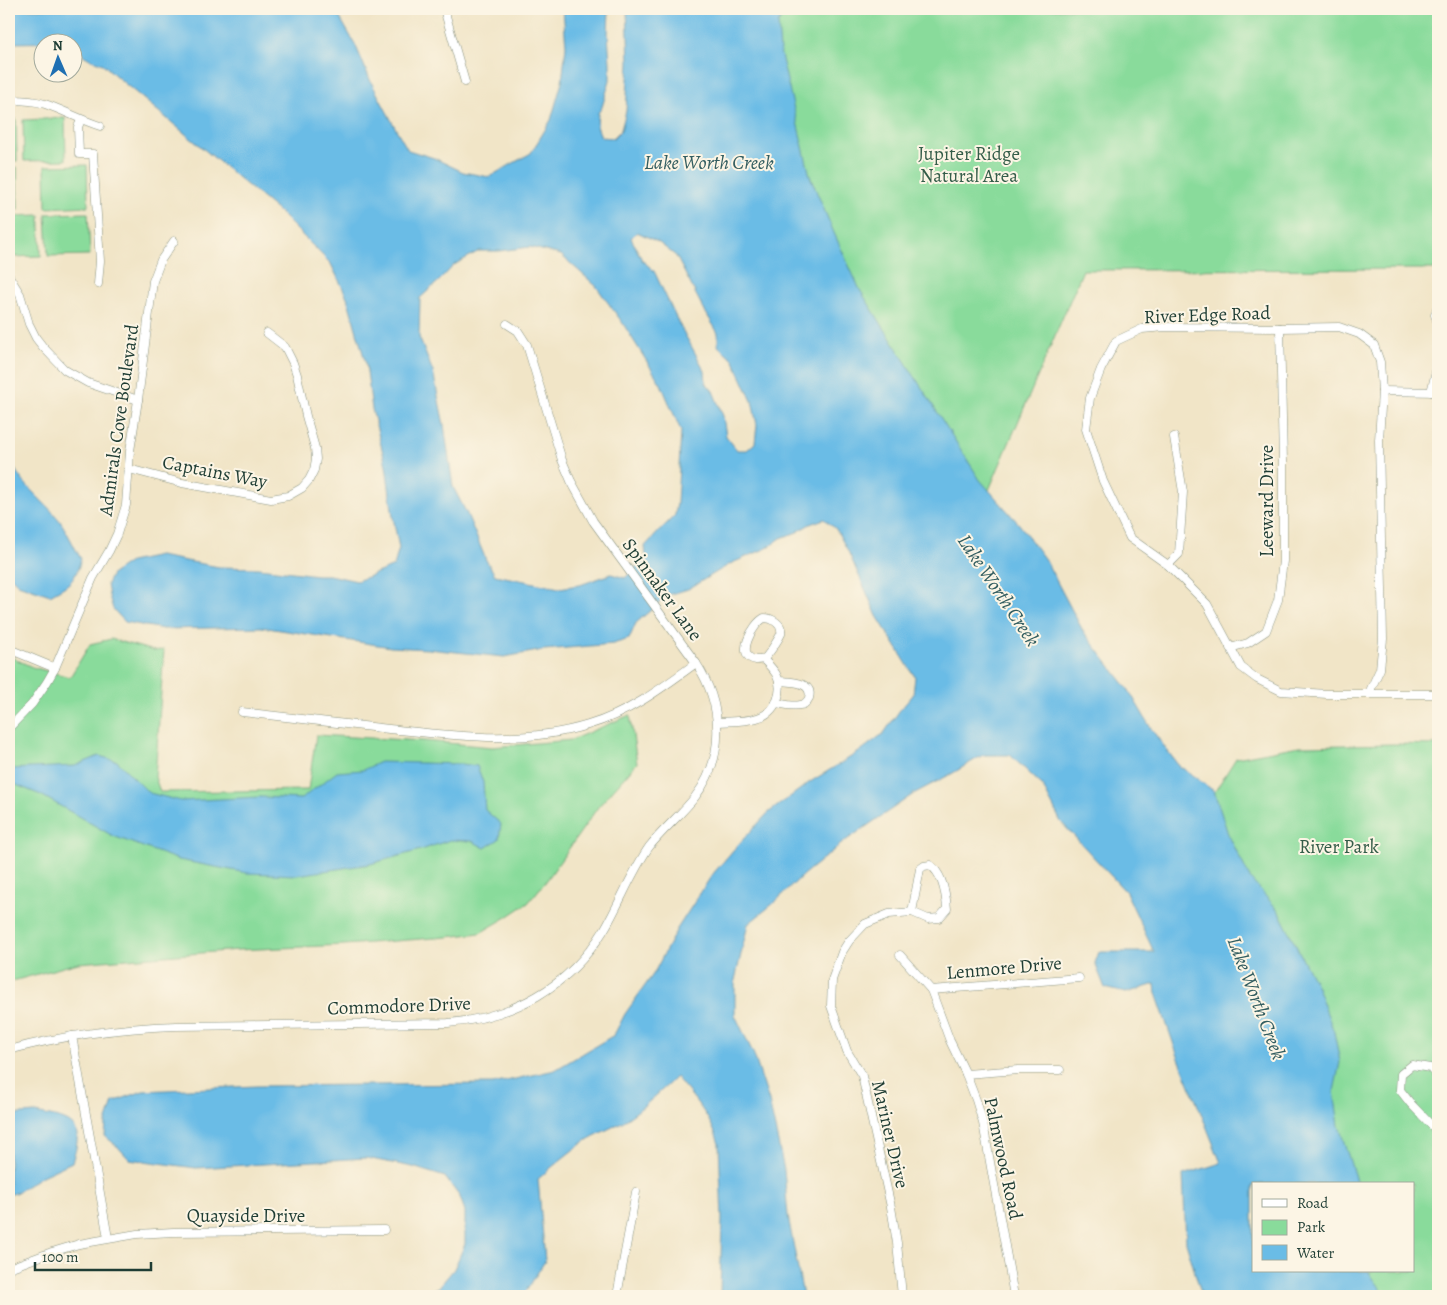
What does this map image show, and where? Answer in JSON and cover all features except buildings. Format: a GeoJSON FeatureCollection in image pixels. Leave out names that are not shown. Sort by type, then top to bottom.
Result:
{"type":"FeatureCollection","features":[{"type":"Feature","properties":{"kind":"street"},"geometry":{"type":"LineString","coordinates":[[444,9],[465,82]]}},
{"type":"Feature","properties":{"kind":"street"},"geometry":{"type":"LineString","coordinates":[[9,100],[33,101],[45,104],[100,126]]}},
{"type":"Feature","properties":{"kind":"street"},"geometry":{"type":"LineString","coordinates":[[81,120],[78,127],[79,154],[93,154],[100,261],[98,284]]}},
{"type":"Feature","properties":{"kind":"street","name":"Admirals Cove Boulevard"},"geometry":{"type":"LineString","coordinates":[[9,728],[40,694],[56,668],[93,578],[117,534],[126,505],[130,451],[153,281],[161,260],[174,241]]}},
{"type":"Feature","properties":{"kind":"street"},"geometry":{"type":"LineString","coordinates":[[9,276],[20,294],[29,324],[36,338],[65,370],[88,383],[138,400]]}},
{"type":"Feature","properties":{"kind":"street"},"geometry":{"type":"LineString","coordinates":[[1438,306],[1435,316],[1438,323]]}},
{"type":"Feature","properties":{"kind":"street","name":"Spinnaker Lane"},"geometry":{"type":"LineString","coordinates":[[242,712],[434,734],[476,737],[531,737],[569,731],[616,715],[636,705],[696,663],[593,521],[571,481],[557,444],[527,345],[518,331],[507,324]]}},
{"type":"Feature","properties":{"kind":"street","name":"River Edge Road"},"geometry":{"type":"LineString","coordinates":[[1369,693],[1380,669],[1383,639],[1378,440],[1382,391],[1380,362],[1374,345],[1359,334],[1338,327],[1165,327],[1142,329],[1116,342],[1101,369],[1090,398],[1086,429],[1103,481],[1130,538],[1168,565],[1207,604],[1241,667],[1257,679],[1281,691],[1327,694],[1438,694]]}},
{"type":"Feature","properties":{"kind":"street","name":"Leeward Drive"},"geometry":{"type":"LineString","coordinates":[[1230,648],[1248,643],[1266,631],[1278,600],[1283,561],[1280,328]]}},
{"type":"Feature","properties":{"kind":"street","name":"Captains Way"},"geometry":{"type":"LineString","coordinates":[[129,469],[182,483],[271,499],[288,496],[302,488],[314,470],[315,448],[294,363],[285,347],[267,333]]}},
{"type":"Feature","properties":{"kind":"street"},"geometry":{"type":"LineString","coordinates":[[1382,391],[1435,392],[1438,364]]}},
{"type":"Feature","properties":{"kind":"street"},"geometry":{"type":"LineString","coordinates":[[1168,565],[1179,554],[1183,492],[1174,437]]}},
{"type":"Feature","properties":{"kind":"street"},"geometry":{"type":"LineString","coordinates":[[764,618],[769,618],[778,623],[781,634],[768,656],[764,659],[753,660],[748,656],[745,647],[755,625],[764,618]]}},
{"type":"Feature","properties":{"kind":"street"},"geometry":{"type":"LineString","coordinates":[[9,649],[56,668]]}},
{"type":"Feature","properties":{"kind":"street"},"geometry":{"type":"LineString","coordinates":[[718,722],[756,719],[766,714],[776,703],[779,693],[779,681],[774,671],[764,659]]}},
{"type":"Feature","properties":{"kind":"street","name":"Commodore Drive"},"geometry":{"type":"LineString","coordinates":[[9,1050],[72,1036],[115,1030],[176,1026],[448,1023],[476,1020],[496,1015],[516,1008],[534,998],[558,982],[578,964],[597,940],[649,848],[692,802],[705,782],[716,752],[718,722],[713,696],[707,680],[696,663]]}},
{"type":"Feature","properties":{"kind":"street"},"geometry":{"type":"LineString","coordinates":[[776,703],[798,706],[808,700],[809,695],[805,685],[779,681]]}},
{"type":"Feature","properties":{"kind":"street","name":"Mariner Drive"},"geometry":{"type":"LineString","coordinates":[[902,1296],[896,1234],[862,1076],[847,1051],[831,1006],[832,980],[842,952],[849,941],[865,924],[888,914],[912,912],[928,919],[939,918],[947,909],[946,894],[936,870],[930,865],[920,869],[912,912]]}},
{"type":"Feature","properties":{"kind":"street","name":"Palmwood Road"},"geometry":{"type":"LineString","coordinates":[[900,956],[931,990],[950,1041],[976,1100],[983,1123],[1014,1296]]}},
{"type":"Feature","properties":{"kind":"street","name":"Lenmore Drive"},"geometry":{"type":"LineString","coordinates":[[931,990],[1079,978]]}},
{"type":"Feature","properties":{"kind":"street"},"geometry":{"type":"LineString","coordinates":[[72,1036],[108,1238]]}},
{"type":"Feature","properties":{"kind":"street"},"geometry":{"type":"LineString","coordinates":[[1438,1076],[1430,1068],[1412,1065],[1401,1074],[1400,1090],[1435,1129],[1438,1135]]}},
{"type":"Feature","properties":{"kind":"street"},"geometry":{"type":"LineString","coordinates":[[966,1074],[1018,1070],[1060,1070]]}},
{"type":"Feature","properties":{"kind":"street"},"geometry":{"type":"LineString","coordinates":[[617,1296],[636,1192]]}},
{"type":"Feature","properties":{"kind":"street","name":"Quayside Drive"},"geometry":{"type":"LineString","coordinates":[[9,1268],[52,1252],[108,1238],[137,1234],[384,1230]]}},
{"type":"Feature","properties":{"kind":"green space","name":"Jupiter Ridge Natural Area"},"geometry":{"type":"Polygon","coordinates":[[[768,9],[1438,9],[1438,269],[1083,270],[986,497],[836,256],[771,74],[768,9]]]}},
{"type":"Feature","properties":{"kind":"green space"},"geometry":{"type":"Polygon","coordinates":[[[65,118],[66,160],[24,161],[23,120],[65,118]]]}},
{"type":"Feature","properties":{"kind":"green space"},"geometry":{"type":"Polygon","coordinates":[[[9,119],[16,119],[17,161],[9,161],[9,119]]]}},
{"type":"Feature","properties":{"kind":"green space"},"geometry":{"type":"Polygon","coordinates":[[[87,165],[88,206],[46,208],[45,166],[87,165]]]}},
{"type":"Feature","properties":{"kind":"green space"},"geometry":{"type":"Polygon","coordinates":[[[9,167],[17,167],[18,209],[9,209],[9,167]]]}},
{"type":"Feature","properties":{"kind":"green space"},"geometry":{"type":"Polygon","coordinates":[[[88,213],[90,255],[48,256],[46,214],[88,213]]]}},
{"type":"Feature","properties":{"kind":"green space"},"geometry":{"type":"Polygon","coordinates":[[[40,215],[41,256],[9,257],[9,216],[40,215]]]}},
{"type":"Feature","properties":{"kind":"green space"},"geometry":{"type":"Polygon","coordinates":[[[111,639],[154,651],[164,650],[155,777],[160,792],[308,790],[316,735],[492,747],[571,740],[630,715],[637,763],[598,807],[547,880],[528,903],[480,933],[344,945],[238,950],[78,963],[9,982],[9,656],[32,667],[70,677],[90,644],[111,639]]]}},
{"type":"Feature","properties":{"kind":"green space","name":"River Park"},"geometry":{"type":"Polygon","coordinates":[[[1438,745],[1438,1296],[1383,1296],[1367,1272],[1414,1272],[1414,1182],[1353,1182],[1252,892],[1210,799],[1236,758],[1299,746],[1438,745]]]}},
{"type":"Feature","properties":{"kind":"water","name":"Lake Worth Creek"},"geometry":{"type":"Polygon","coordinates":[[[9,9],[332,9],[340,18],[355,44],[371,82],[408,150],[434,158],[463,172],[489,177],[531,153],[551,120],[562,82],[566,46],[563,9],[609,9],[610,80],[602,107],[598,113],[597,126],[601,137],[613,138],[621,130],[626,111],[629,63],[627,9],[787,9],[778,23],[780,51],[810,176],[860,290],[980,480],[1019,524],[1046,561],[1083,631],[1128,689],[1152,730],[1178,765],[1214,791],[1228,834],[1251,880],[1278,910],[1317,987],[1334,1032],[1340,1062],[1334,1091],[1339,1126],[1356,1182],[1252,1182],[1252,1272],[1369,1272],[1386,1296],[1202,1296],[1186,1242],[1183,1175],[1221,1163],[1176,1051],[1156,993],[1155,984],[1126,993],[1105,988],[1095,963],[1099,952],[1154,952],[1126,892],[1061,822],[1042,785],[1010,755],[983,755],[915,793],[845,841],[804,874],[774,903],[748,924],[735,980],[735,1015],[754,1055],[769,1101],[784,1170],[788,1216],[803,1296],[720,1296],[722,1219],[719,1144],[707,1117],[676,1077],[636,1112],[622,1122],[584,1142],[538,1179],[545,1261],[523,1296],[419,1296],[439,1287],[454,1269],[465,1244],[465,1211],[460,1197],[445,1177],[413,1167],[366,1158],[196,1168],[129,1159],[105,1136],[106,1123],[113,1102],[143,1091],[257,1086],[493,1084],[555,1070],[614,1035],[625,1014],[654,973],[677,929],[712,875],[768,813],[810,782],[859,752],[884,733],[913,695],[915,677],[877,616],[836,529],[824,519],[781,538],[767,548],[732,563],[688,589],[668,595],[636,623],[629,639],[613,644],[544,650],[504,657],[391,647],[261,627],[163,629],[125,622],[113,609],[107,584],[112,574],[130,562],[159,556],[219,567],[259,568],[329,575],[357,581],[394,566],[399,548],[386,465],[372,409],[366,364],[347,297],[331,264],[277,210],[103,64],[82,54],[82,32],[32,32],[32,43],[9,43],[9,9]],[[637,232],[631,238],[642,260],[654,271],[679,324],[705,371],[706,383],[713,391],[723,416],[726,436],[737,450],[747,450],[755,443],[757,425],[752,401],[733,359],[718,346],[718,333],[676,256],[658,242],[637,232]],[[530,247],[499,251],[479,251],[454,265],[420,298],[419,337],[433,372],[444,425],[453,487],[467,514],[486,560],[495,575],[559,588],[580,585],[611,574],[625,578],[646,557],[645,546],[675,515],[681,431],[661,384],[622,322],[596,286],[561,255],[530,247]]]}},
{"type":"Feature","properties":{"kind":"water"},"geometry":{"type":"Polygon","coordinates":[[[9,454],[12,464],[23,481],[60,521],[81,559],[74,578],[63,588],[50,595],[18,584],[9,575],[9,454]]]}},
{"type":"Feature","properties":{"kind":"water"},"geometry":{"type":"Polygon","coordinates":[[[99,756],[117,761],[149,793],[181,801],[261,797],[301,799],[337,772],[363,770],[380,762],[477,766],[483,782],[485,810],[501,824],[499,839],[485,848],[472,841],[450,840],[370,864],[297,875],[247,873],[179,860],[113,836],[41,795],[9,782],[9,769],[75,766],[99,756]]]}},
{"type":"Feature","properties":{"kind":"water"},"geometry":{"type":"Polygon","coordinates":[[[35,1113],[66,1121],[76,1130],[76,1148],[72,1162],[42,1176],[9,1195],[9,1115],[35,1113]]]}}]}
